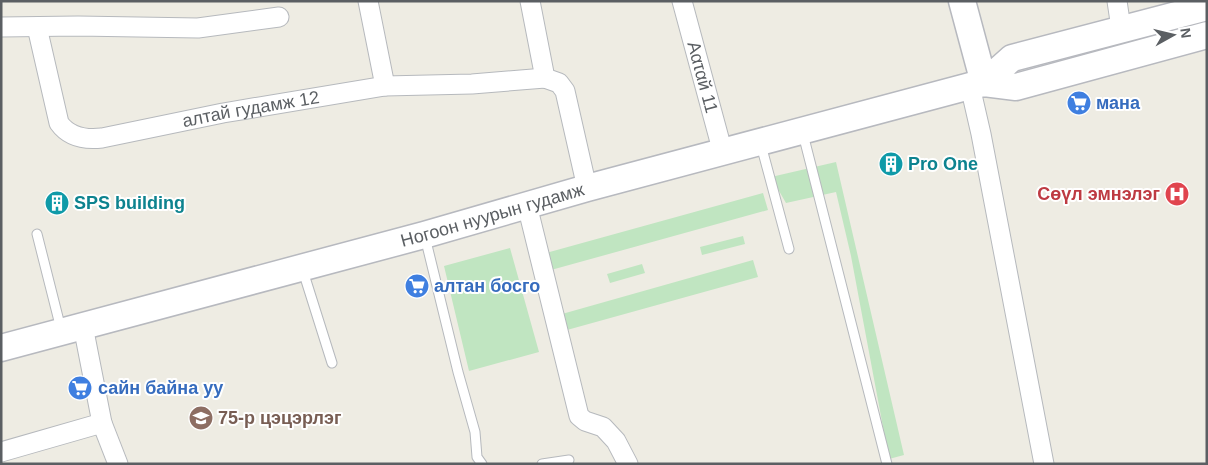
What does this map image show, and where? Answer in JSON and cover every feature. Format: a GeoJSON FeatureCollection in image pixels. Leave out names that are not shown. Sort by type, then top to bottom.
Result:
{"type":"FeatureCollection","features":[{"type":"Feature","properties":{"kind":"main road"},"geometry":{"type":"LineString","coordinates":[[962,1],[977,84]]}},
{"type":"Feature","properties":{"kind":"main road","name":"Ногоон нуурын гудамж"},"geometry":{"type":"LineString","coordinates":[[977,84],[1012,58],[1205,5]]}},
{"type":"Feature","properties":{"kind":"main road","name":"Ногоон нуурын гудамж"},"geometry":{"type":"LineString","coordinates":[[1,348],[977,84],[1016,87],[1207,35]]}},
{"type":"Feature","properties":{"kind":"street"},"geometry":{"type":"LineString","coordinates":[[368,1],[384,86]]}},
{"type":"Feature","properties":{"kind":"street"},"geometry":{"type":"LineString","coordinates":[[530,1],[545,78],[559,83],[565,92],[587,188]]}},
{"type":"Feature","properties":{"kind":"street","name":"Ααταй 11"},"geometry":{"type":"LineString","coordinates":[[682,1],[723,152]]}},
{"type":"Feature","properties":{"kind":"street"},"geometry":{"type":"LineString","coordinates":[[1117,1],[1122,28]]}},
{"type":"Feature","properties":{"kind":"street"},"geometry":{"type":"LineString","coordinates":[[1,27],[198,28],[279,17]]}},
{"type":"Feature","properties":{"kind":"street","name":"алтай гудамж 12"},"geometry":{"type":"LineString","coordinates":[[36,27],[59,123],[69,133],[86,139],[102,138],[223,113],[384,86],[472,84],[545,78]]}},
{"type":"Feature","properties":{"kind":"street"},"geometry":{"type":"LineString","coordinates":[[977,84],[980,134],[1044,464]]}},
{"type":"Feature","properties":{"kind":"street"},"geometry":{"type":"LineString","coordinates":[[527,205],[579,416],[585,421],[602,427],[616,441],[628,464]]}},
{"type":"Feature","properties":{"kind":"street"},"geometry":{"type":"LineString","coordinates":[[72,329],[102,423],[118,464]]}},
{"type":"Feature","properties":{"kind":"street"},"geometry":{"type":"LineString","coordinates":[[1,452],[102,423]]}},
{"type":"Feature","properties":{"kind":"lane"},"geometry":{"type":"LineString","coordinates":[[803,131],[887,464]]}},
{"type":"Feature","properties":{"kind":"lane"},"geometry":{"type":"LineString","coordinates":[[760,142],[789,249]]}},
{"type":"Feature","properties":{"kind":"lane"},"geometry":{"type":"LineString","coordinates":[[37,234],[72,329]]}},
{"type":"Feature","properties":{"kind":"lane"},"geometry":{"type":"LineString","coordinates":[[424,235],[475,432],[477,458],[482,464]]}},
{"type":"Feature","properties":{"kind":"lane"},"geometry":{"type":"LineString","coordinates":[[302,268],[332,363]]}},
{"type":"Feature","properties":{"kind":"lane"},"geometry":{"type":"LineString","coordinates":[[542,464],[569,460]]}},
{"type":"Feature","properties":{"kind":"green space"},"geometry":{"type":"Polygon","coordinates":[[[836,162],[904,455],[889,459],[851,256],[836,192],[786,203],[771,177],[836,162]]]}},
{"type":"Feature","properties":{"kind":"green space"},"geometry":{"type":"Polygon","coordinates":[[[763,193],[768,210],[551,270],[546,253],[763,193]]]}},
{"type":"Feature","properties":{"kind":"green space"},"geometry":{"type":"Polygon","coordinates":[[[743,236],[745,244],[702,255],[700,247],[743,236]]]}},
{"type":"Feature","properties":{"kind":"green space"},"geometry":{"type":"Polygon","coordinates":[[[510,248],[539,352],[469,371],[444,266],[510,248]]]}},
{"type":"Feature","properties":{"kind":"green space"},"geometry":{"type":"Polygon","coordinates":[[[753,260],[758,277],[567,330],[562,314],[753,260]]]}},
{"type":"Feature","properties":{"kind":"green space"},"geometry":{"type":"Polygon","coordinates":[[[642,264],[645,273],[610,283],[607,274],[642,264]]]}},
{"type":"Feature","properties":{"kind":"place","name":"мана"},"geometry":{"type":"Point","coordinates":[1079,103]}},
{"type":"Feature","properties":{"kind":"place","name":"Pro One"},"geometry":{"type":"Point","coordinates":[891,164]}},
{"type":"Feature","properties":{"kind":"place","name":"Сөүл эмнэлэг"},"geometry":{"type":"Point","coordinates":[1177,194]}},
{"type":"Feature","properties":{"kind":"place","name":"SPS building"},"geometry":{"type":"Point","coordinates":[57,203]}},
{"type":"Feature","properties":{"kind":"place","name":"алтан босго"},"geometry":{"type":"Point","coordinates":[417,286]}},
{"type":"Feature","properties":{"kind":"place","name":"сайн байна уу"},"geometry":{"type":"Point","coordinates":[80,388]}},
{"type":"Feature","properties":{"kind":"place","name":"75-р цэцэрлэг"},"geometry":{"type":"Point","coordinates":[201,418]}}]}
